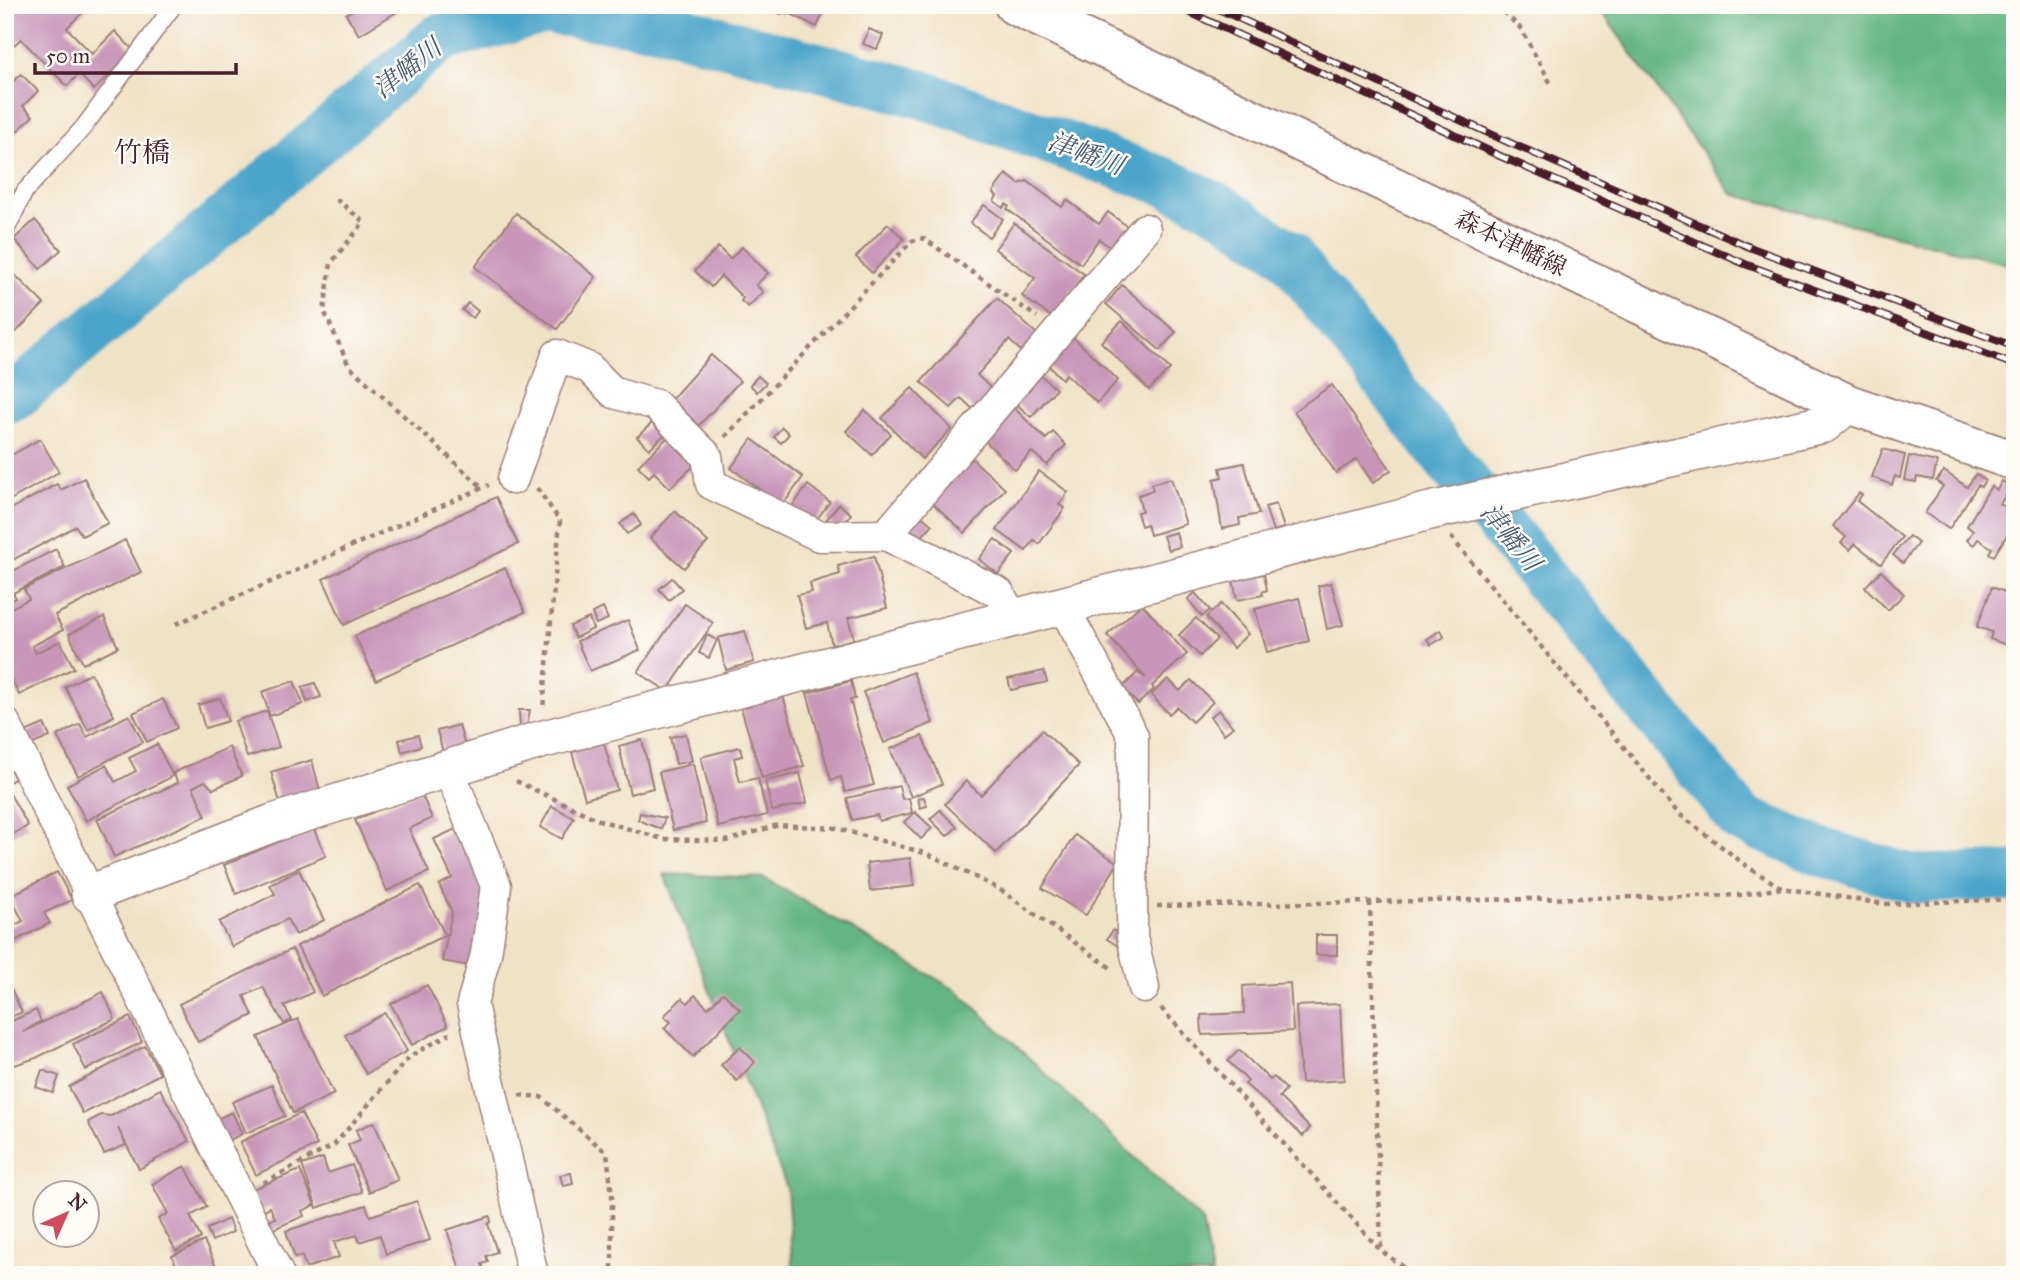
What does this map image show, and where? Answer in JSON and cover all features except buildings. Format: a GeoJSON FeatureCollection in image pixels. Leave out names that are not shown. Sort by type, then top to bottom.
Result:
{"type":"FeatureCollection","features":[{"type":"Feature","properties":{"kind":"main road","name":"森本津幡線"},"geometry":{"type":"LineString","coordinates":[[1014,5],[1848,404],[2015,461]]}},
{"type":"Feature","properties":{"kind":"street"},"geometry":{"type":"LineString","coordinates":[[886,535],[1145,229]]}},
{"type":"Feature","properties":{"kind":"street"},"geometry":{"type":"LineString","coordinates":[[513,479],[557,355],[589,368],[614,393],[656,405],[707,456],[711,484],[819,536],[886,535],[999,593],[1013,618]]}},
{"type":"Feature","properties":{"kind":"street"},"geometry":{"type":"LineString","coordinates":[[90,894],[273,823],[540,740],[1430,512],[1824,424],[1848,404]]}},
{"type":"Feature","properties":{"kind":"street"},"geometry":{"type":"LineString","coordinates":[[1068,603],[1071,621],[1133,736],[1132,937],[1144,988]]}},
{"type":"Feature","properties":{"kind":"street"},"geometry":{"type":"LineString","coordinates":[[5,723],[279,1275]]}},
{"type":"Feature","properties":{"kind":"street"},"geometry":{"type":"LineString","coordinates":[[448,768],[496,886],[486,954],[472,1004],[533,1275]]}},
{"type":"Feature","properties":{"kind":"lane"},"geometry":{"type":"LineString","coordinates":[[5,232],[25,191],[83,128],[174,5]]}},
{"type":"Feature","properties":{"kind":"path"},"geometry":{"type":"LineString","coordinates":[[1497,5],[1521,29],[1550,84]]}},
{"type":"Feature","properties":{"kind":"path"},"geometry":{"type":"LineString","coordinates":[[337,199],[364,222],[331,263],[324,311],[349,366],[482,487]]}},
{"type":"Feature","properties":{"kind":"path"},"geometry":{"type":"LineString","coordinates":[[707,456],[912,241],[923,237],[1059,331]]}},
{"type":"Feature","properties":{"kind":"path"},"geometry":{"type":"LineString","coordinates":[[176,624],[482,487],[513,479],[540,489],[559,521],[540,740]]}},
{"type":"Feature","properties":{"kind":"path"},"geometry":{"type":"LineString","coordinates":[[1430,512],[1678,813],[1748,867],[1782,888]]}},
{"type":"Feature","properties":{"kind":"path"},"geometry":{"type":"LineString","coordinates":[[486,756],[512,779],[599,820],[663,839],[726,841],[778,825],[836,828],[928,854],[999,890],[1087,954],[1144,988],[1381,1251],[1415,1275]]}},
{"type":"Feature","properties":{"kind":"path"},"geometry":{"type":"LineString","coordinates":[[1132,906],[1742,895],[1782,888],[1885,904],[2015,899]]}},
{"type":"Feature","properties":{"kind":"path"},"geometry":{"type":"LineString","coordinates":[[1370,902],[1381,1251]]}},
{"type":"Feature","properties":{"kind":"path"},"geometry":{"type":"LineString","coordinates":[[241,1194],[334,1145],[410,1056],[475,1020]]}},
{"type":"Feature","properties":{"kind":"path"},"geometry":{"type":"LineString","coordinates":[[492,1093],[541,1097],[607,1153],[612,1195],[612,1275]]}},
{"type":"Feature","properties":{"kind":"green space"},"geometry":{"type":"Polygon","coordinates":[[[1597,5],[2015,5],[2015,266],[1732,194],[1597,5]]]}},
{"type":"Feature","properties":{"kind":"green space"},"geometry":{"type":"Polygon","coordinates":[[[664,874],[764,878],[959,992],[1202,1221],[1212,1275],[793,1275],[787,1188],[664,874]]]}},
{"type":"Feature","properties":{"kind":"waterway","name":"津幡川"},"geometry":{"type":"LineString","coordinates":[[5,400],[16,395],[440,38],[545,10],[656,24],[921,94],[1166,182],[1224,211],[1288,254],[1438,448],[1741,819],[1818,851],[1913,879],[2015,876]]}},
{"type":"Feature","properties":{"kind":"railway"},"geometry":{"type":"LineString","coordinates":[[1174,5],[1500,156],[1745,264],[2015,365]]}},
{"type":"Feature","properties":{"kind":"railway"},"geometry":{"type":"LineString","coordinates":[[1210,5],[1508,142],[1752,248],[2015,347]]}},
{"type":"Feature","properties":{"kind":"district","name":"竹橋"},"geometry":{"type":"Point","coordinates":[142,152]}}]}
